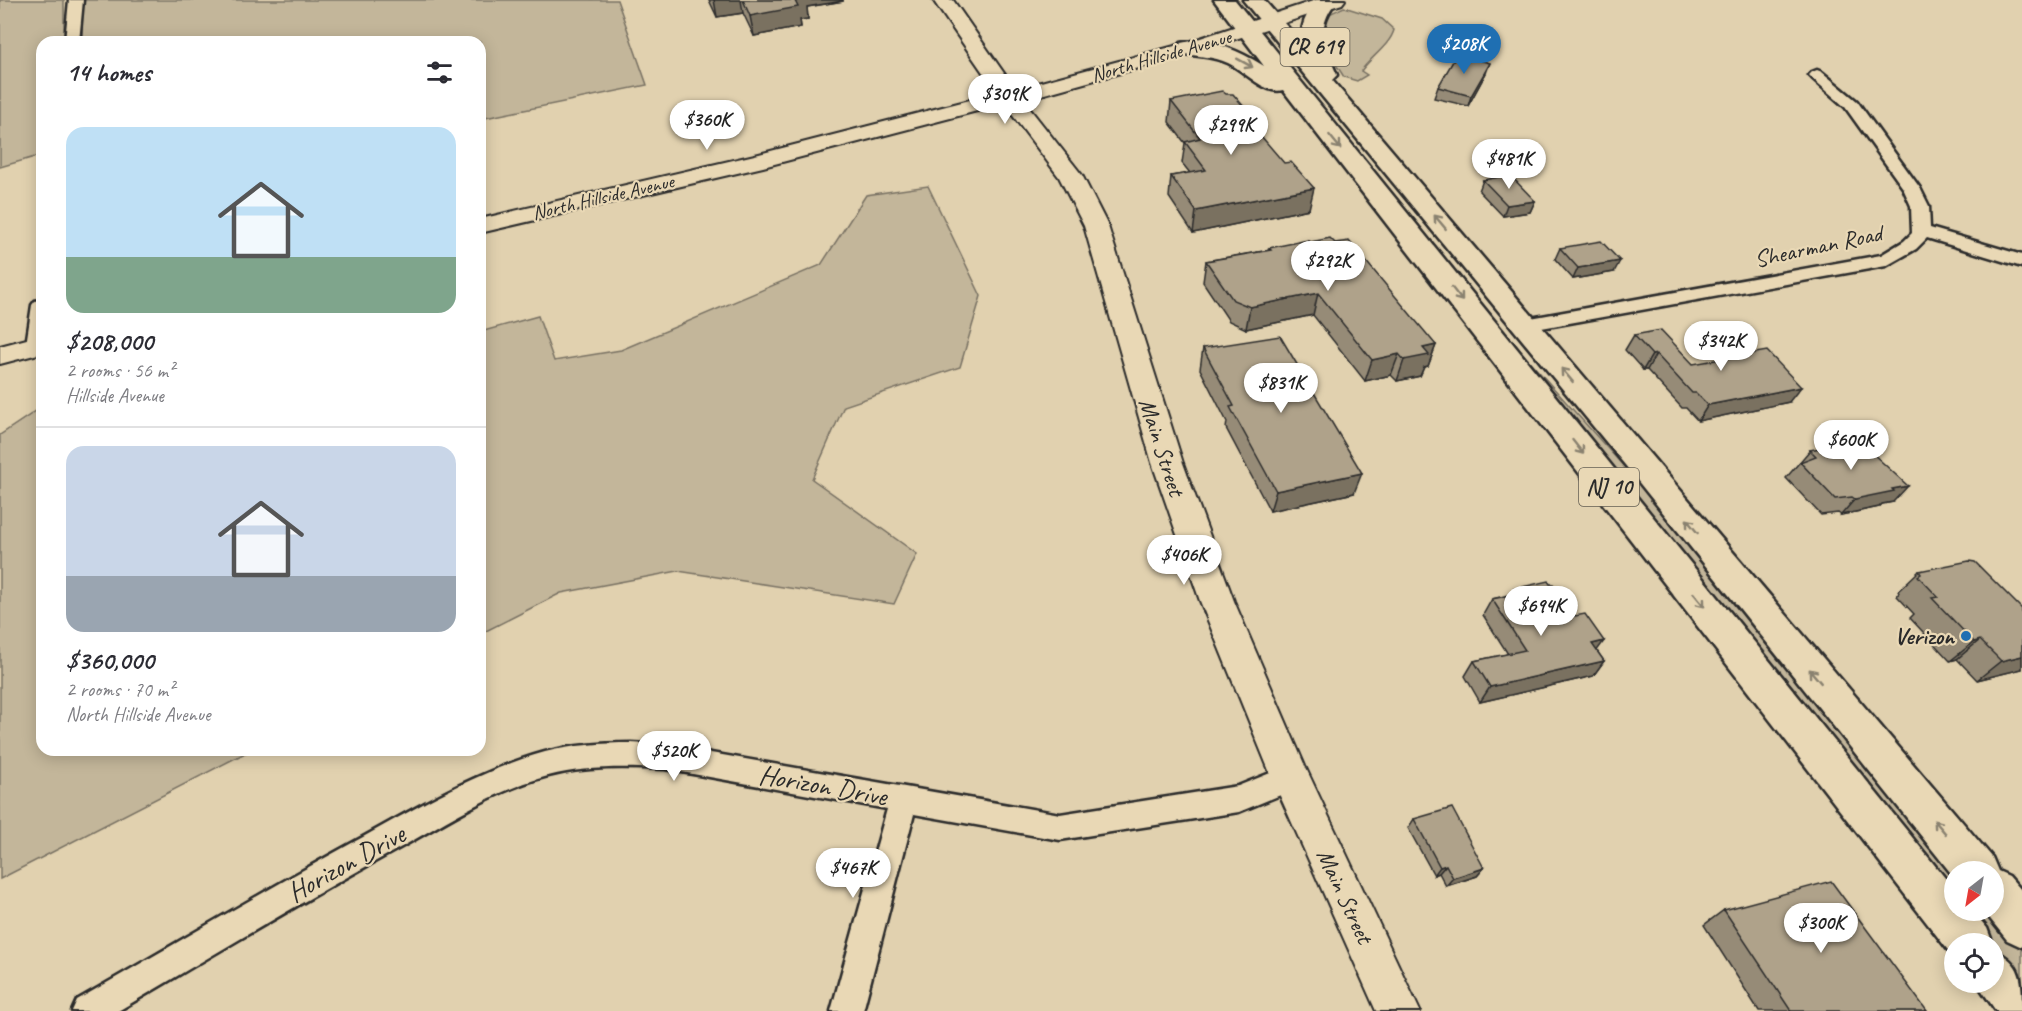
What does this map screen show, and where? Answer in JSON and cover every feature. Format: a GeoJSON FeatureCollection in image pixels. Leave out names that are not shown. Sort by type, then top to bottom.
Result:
{"type":"FeatureCollection","features":[{"type":"Feature","properties":{"kind":"highway","name":"CR 619"},"geometry":{"type":"LineString","coordinates":[[1319,100],[1326,76],[1310,32],[1313,19],[1328,1]]}},
{"type":"Feature","properties":{"kind":"highway","name":"NJ 10"},"geometry":{"type":"LineString","coordinates":[[1212,8],[1257,17],[1963,933]]}},
{"type":"Feature","properties":{"kind":"highway"},"geometry":{"type":"LineString","coordinates":[[1189,48],[1204,33],[1212,8]]}},
{"type":"Feature","properties":{"kind":"highway"},"geometry":{"type":"LineString","coordinates":[[1189,48],[1212,50],[1242,60],[1319,100]]}},
{"type":"Feature","properties":{"kind":"highway","name":"NJ 10"},"geometry":{"type":"LineString","coordinates":[[1319,100],[1525,325],[1968,861]]}},
{"type":"Feature","properties":{"kind":"highway"},"geometry":{"type":"LineString","coordinates":[[2004,903],[2022,925]]}},
{"type":"Feature","properties":{"kind":"highway"},"geometry":{"type":"LineString","coordinates":[[2004,985],[2022,1008]]}},
{"type":"Feature","properties":{"kind":"street"},"geometry":{"type":"LineString","coordinates":[[73,36],[76,0]]}},
{"type":"Feature","properties":{"kind":"street","name":"Main Street"},"geometry":{"type":"LineString","coordinates":[[943,0],[1042,142],[1070,175],[1096,226],[1167,464],[1228,630],[1290,778],[1398,1011]]}},
{"type":"Feature","properties":{"kind":"street","name":"CR 619"},"geometry":{"type":"LineString","coordinates":[[1257,17],[1328,1]]}},
{"type":"Feature","properties":{"kind":"street","name":"North Hillside Avenue"},"geometry":{"type":"LineString","coordinates":[[486,225],[1045,89],[1189,48],[1257,17]]}},
{"type":"Feature","properties":{"kind":"street"},"geometry":{"type":"LineString","coordinates":[[1817,75],[1851,104],[1911,188],[1920,206],[1921,231],[2022,261]]}},
{"type":"Feature","properties":{"kind":"street","name":"Shearman Road"},"geometry":{"type":"LineString","coordinates":[[1525,325],[1886,260],[1910,245],[1921,231]]}},
{"type":"Feature","properties":{"kind":"street"},"geometry":{"type":"LineString","coordinates":[[0,355],[36,345]]}},
{"type":"Feature","properties":{"kind":"street","name":"Horizon Drive"},"geometry":{"type":"LineString","coordinates":[[88,1011],[357,856],[480,789],[532,768],[583,756],[665,757],[1060,827],[1239,799],[1290,778]]}},
{"type":"Feature","properties":{"kind":"street"},"geometry":{"type":"LineString","coordinates":[[847,1011],[904,799]]}},
{"type":"Feature","properties":{"kind":"shaded area"},"geometry":{"type":"Polygon","coordinates":[[[0,0],[64,0],[64,36],[36,36],[36,157],[0,167],[0,0]]]}},
{"type":"Feature","properties":{"kind":"shaded area"},"geometry":{"type":"Polygon","coordinates":[[[83,0],[617,0],[647,85],[486,118],[486,36],[82,36],[83,0]]]}},
{"type":"Feature","properties":{"kind":"shaded area"},"geometry":{"type":"Polygon","coordinates":[[[1344,7],[1382,19],[1394,30],[1389,41],[1361,71],[1367,75],[1357,81],[1344,77],[1325,47],[1318,25],[1327,15],[1344,7]]]}},
{"type":"Feature","properties":{"kind":"shaded area"},"geometry":{"type":"Polygon","coordinates":[[[928,186],[981,296],[960,367],[844,406],[812,479],[917,554],[894,604],[678,571],[561,593],[486,631],[486,330],[538,316],[554,361],[621,350],[821,265],[866,195],[928,186]]]}},
{"type":"Feature","properties":{"kind":"shaded area"},"geometry":{"type":"Polygon","coordinates":[[[1519,354],[1523,354],[1652,498],[1945,861],[1944,882],[1519,354]]]}},
{"type":"Feature","properties":{"kind":"shaded area"},"geometry":{"type":"Polygon","coordinates":[[[36,411],[36,756],[239,756],[0,879],[0,435],[36,411]]]}},
{"type":"Feature","properties":{"kind":"shaded area"},"geometry":{"type":"Polygon","coordinates":[[[1976,921],[1997,921],[2022,950],[2022,978],[2004,956],[2004,933],[1986,933],[1976,921]]]}},
{"type":"Feature","properties":{"kind":"building"},"geometry":{"type":"Polygon","coordinates":[[[743,0],[800,0],[795,1],[798,7],[750,16],[743,0]]]}},
{"type":"Feature","properties":{"kind":"building"},"geometry":{"type":"Polygon","coordinates":[[[1456,56],[1490,63],[1471,96],[1438,87],[1456,56]]]}},
{"type":"Feature","properties":{"kind":"building"},"geometry":{"type":"Polygon","coordinates":[[[1222,91],[1226,94],[1233,94],[1251,115],[1244,116],[1284,163],[1291,162],[1314,188],[1196,211],[1171,176],[1206,170],[1185,142],[1200,138],[1171,101],[1222,91]]]}},
{"type":"Feature","properties":{"kind":"building"},"geometry":{"type":"Polygon","coordinates":[[[1510,175],[1535,201],[1507,205],[1483,180],[1510,175]]]}},
{"type":"Feature","properties":{"kind":"building"},"geometry":{"type":"Polygon","coordinates":[[[1330,238],[1335,243],[1349,241],[1436,345],[1423,348],[1429,355],[1404,360],[1399,354],[1372,360],[1318,293],[1250,307],[1233,300],[1206,261],[1271,250],[1269,248],[1308,240],[1311,242],[1330,238]]]}},
{"type":"Feature","properties":{"kind":"building"},"geometry":{"type":"Polygon","coordinates":[[[1601,241],[1620,261],[1578,268],[1560,248],[1601,241]]]}},
{"type":"Feature","properties":{"kind":"building"},"geometry":{"type":"Polygon","coordinates":[[[1661,330],[1693,364],[1767,351],[1801,387],[1708,405],[1696,393],[1692,393],[1656,354],[1652,355],[1634,335],[1661,330]]]}},
{"type":"Feature","properties":{"kind":"building"},"geometry":{"type":"Polygon","coordinates":[[[1280,336],[1362,473],[1276,491],[1230,407],[1234,406],[1203,348],[1280,336]]]}},
{"type":"Feature","properties":{"kind":"building"},"geometry":{"type":"Polygon","coordinates":[[[1858,440],[1908,486],[1855,499],[1852,497],[1835,499],[1800,462],[1816,456],[1810,450],[1858,440]]]}},
{"type":"Feature","properties":{"kind":"building"},"geometry":{"type":"Polygon","coordinates":[[[1969,561],[1975,562],[2022,609],[2022,656],[2001,661],[1980,640],[1974,642],[1932,598],[1938,597],[1918,576],[1921,574],[1919,571],[1969,561]]]}},
{"type":"Feature","properties":{"kind":"building"},"geometry":{"type":"Polygon","coordinates":[[[1548,581],[1553,584],[1575,616],[1585,614],[1604,641],[1592,644],[1604,661],[1490,687],[1474,661],[1525,650],[1492,599],[1517,594],[1514,589],[1548,581]]]}},
{"type":"Feature","properties":{"kind":"building"},"geometry":{"type":"Polygon","coordinates":[[[1452,808],[1484,868],[1453,878],[1446,865],[1440,867],[1414,819],[1452,808]]]}},
{"type":"Feature","properties":{"kind":"building"},"geometry":{"type":"Polygon","coordinates":[[[1831,881],[1927,1011],[1791,1011],[1724,910],[1831,881]]]}},
{"type":"Feature","properties":{"kind":"place","name":"Verizon"},"geometry":{"type":"Point","coordinates":[1966,636]}}]}
